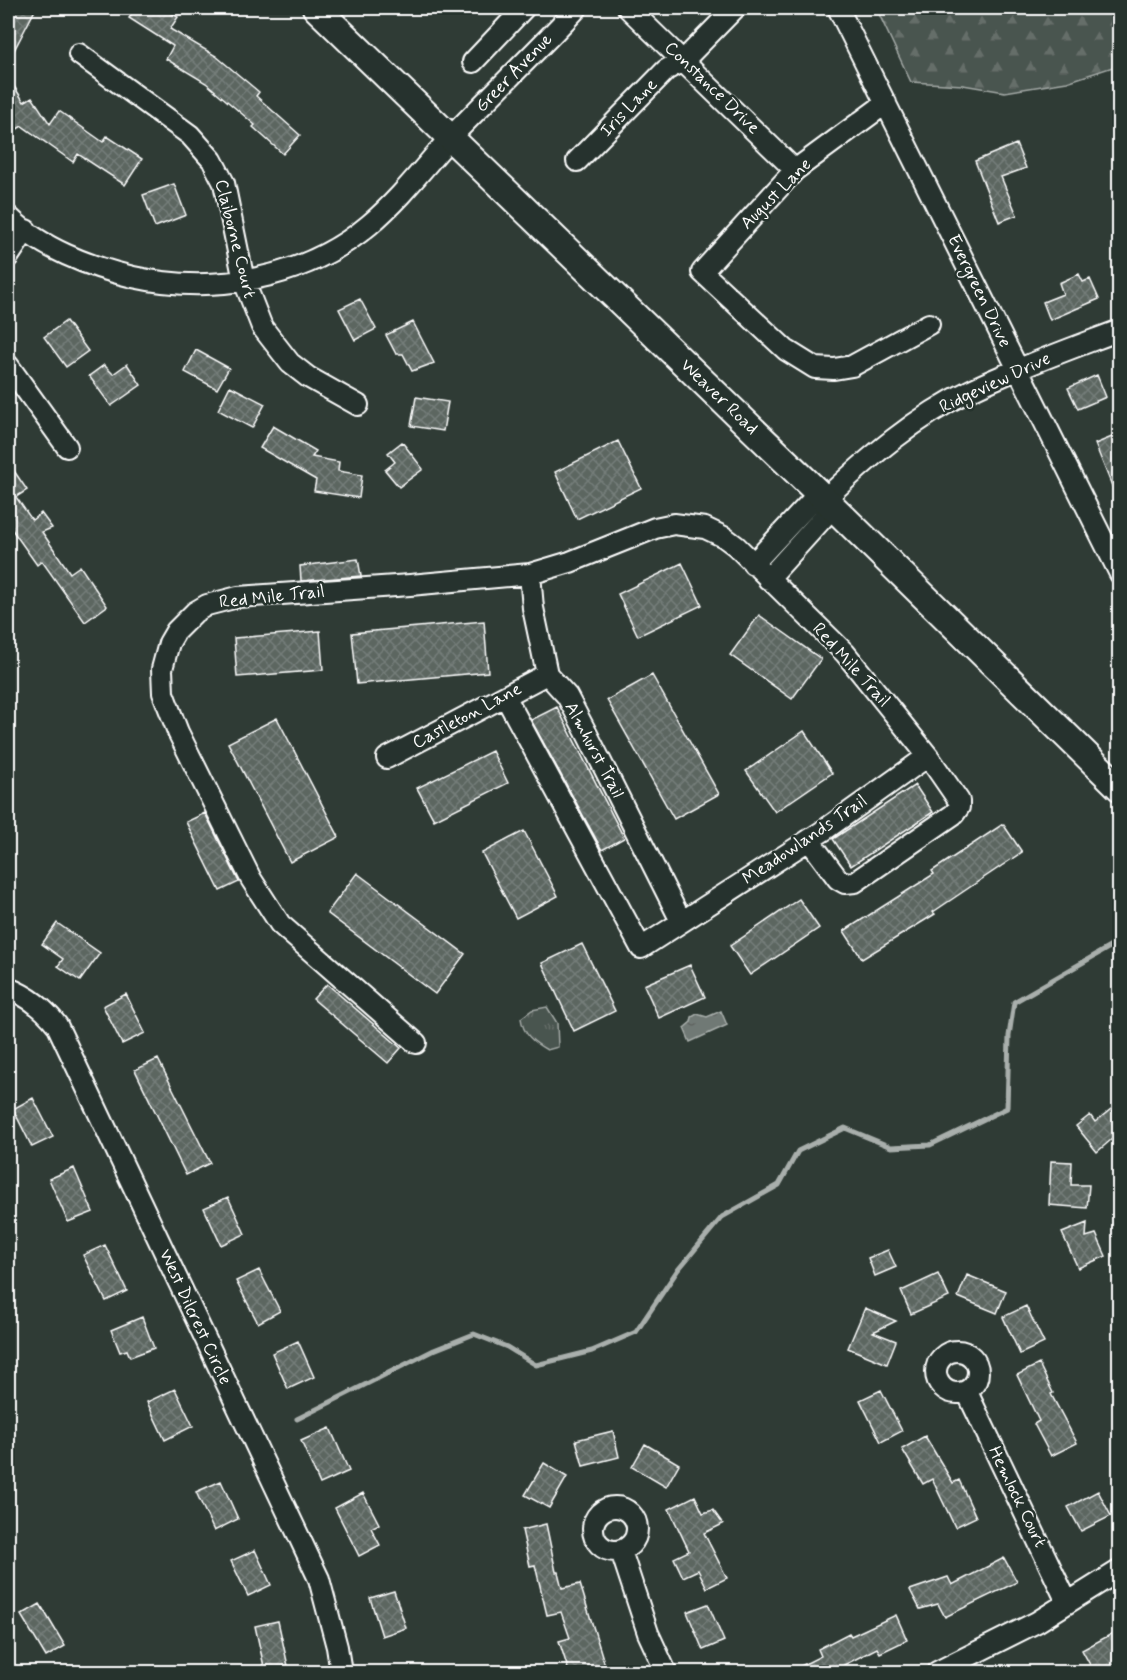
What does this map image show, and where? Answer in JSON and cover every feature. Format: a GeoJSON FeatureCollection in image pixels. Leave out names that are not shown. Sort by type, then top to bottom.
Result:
{"type":"FeatureCollection","features":[{"type":"Feature","properties":{"kind":"main road","name":"Weaver Road"},"geometry":{"type":"LineString","coordinates":[[316,8],[826,500],[1119,788]]}},
{"type":"Feature","properties":{"kind":"street"},"geometry":{"type":"LineString","coordinates":[[473,62],[524,8]]}},
{"type":"Feature","properties":{"kind":"street","name":"Greer Avenue"},"geometry":{"type":"LineString","coordinates":[[8,216],[48,245],[71,256],[128,276],[173,284],[202,285],[244,281],[296,267],[349,240],[387,209],[451,138],[578,8]]}},
{"type":"Feature","properties":{"kind":"street","name":"Constance Drive"},"geometry":{"type":"LineString","coordinates":[[628,8],[795,170]]}},
{"type":"Feature","properties":{"kind":"street","name":"Iris Lane"},"geometry":{"type":"LineString","coordinates":[[577,161],[666,70],[684,60],[735,8]]}},
{"type":"Feature","properties":{"kind":"street","name":"Evergreen Drive"},"geometry":{"type":"LineString","coordinates":[[838,8],[1119,574]]}},
{"type":"Feature","properties":{"kind":"street","name":"Claiborne Court"},"geometry":{"type":"LineString","coordinates":[[79,54],[190,135],[212,160],[224,183],[244,281],[262,327],[290,363],[308,377],[358,405]]}},
{"type":"Feature","properties":{"kind":"street","name":"August Lane"},"geometry":{"type":"LineString","coordinates":[[886,103],[795,170],[702,272],[786,350],[815,368],[834,369],[852,366],[929,324]]}},
{"type":"Feature","properties":{"kind":"street"},"geometry":{"type":"LineString","coordinates":[[8,257],[26,230]]}},
{"type":"Feature","properties":{"kind":"street","name":"Ridgeview Drive"},"geometry":{"type":"LineString","coordinates":[[826,500],[864,462],[896,437],[970,391],[1018,369],[1119,330]]}},
{"type":"Feature","properties":{"kind":"street"},"geometry":{"type":"LineString","coordinates":[[8,365],[67,447]]}},
{"type":"Feature","properties":{"kind":"street"},"geometry":{"type":"LineString","coordinates":[[753,564],[826,500]]}},
{"type":"Feature","properties":{"kind":"street"},"geometry":{"type":"LineString","coordinates":[[768,579],[826,500]]}},
{"type":"Feature","properties":{"kind":"street","name":"Red Mile Trail"},"geometry":{"type":"LineString","coordinates":[[416,1043],[280,924],[250,879],[177,732],[163,693],[164,656],[176,631],[195,612],[207,605],[238,597],[530,574],[570,562],[655,528],[674,524],[705,528],[724,537],[845,653],[928,756],[959,801],[959,807],[954,814],[855,882],[845,883],[838,879],[809,840]]}},
{"type":"Feature","properties":{"kind":"street"},"geometry":{"type":"LineString","coordinates":[[530,574],[533,608],[547,674]]}},
{"type":"Feature","properties":{"kind":"street","name":"Castleton Lane"},"geometry":{"type":"LineString","coordinates":[[387,758],[547,674]]}},
{"type":"Feature","properties":{"kind":"street","name":"Almhurst Trail"},"geometry":{"type":"LineString","coordinates":[[547,674],[567,696],[681,921]]}},
{"type":"Feature","properties":{"kind":"street","name":"Meadowlands Trail"},"geometry":{"type":"LineString","coordinates":[[505,696],[641,948],[809,840],[928,756]]}},
{"type":"Feature","properties":{"kind":"street","name":"West Dilcrest Circle"},"geometry":{"type":"LineString","coordinates":[[8,988],[33,1001],[48,1013],[57,1026],[319,1579],[333,1628],[341,1672]]}},
{"type":"Feature","properties":{"kind":"street","name":"Hemlock Court"},"geometry":{"type":"LineString","coordinates":[[967,1392],[1067,1602]]}},
{"type":"Feature","properties":{"kind":"street"},"geometry":{"type":"LineString","coordinates":[[621,1551],[648,1633],[666,1672]]}},
{"type":"Feature","properties":{"kind":"street"},"geometry":{"type":"LineString","coordinates":[[937,1672],[1037,1622],[1119,1570]]}},
{"type":"Feature","properties":{"kind":"green space"},"geometry":{"type":"Polygon","coordinates":[[[891,8],[1119,8],[1119,65],[1067,82],[1005,92],[963,85],[911,82],[879,14],[891,8]]]}},
{"type":"Feature","properties":{"kind":"green space"},"geometry":{"type":"Polygon","coordinates":[[[547,1007],[557,1023],[558,1047],[547,1050],[530,1037],[524,1029],[521,1018],[532,1010],[547,1007]]]}},
{"type":"Feature","properties":{"kind":"water"},"geometry":{"type":"Polygon","coordinates":[[[721,1011],[727,1025],[690,1042],[684,1028],[691,1022],[692,1017],[697,1014],[707,1017],[721,1011]]]}},
{"type":"Feature","properties":{"kind":"building"},"geometry":{"type":"Polygon","coordinates":[[[8,8],[36,8],[8,62],[8,8]]]}},
{"type":"Feature","properties":{"kind":"building"},"geometry":{"type":"Polygon","coordinates":[[[135,8],[163,8],[178,17],[170,29],[216,56],[259,92],[256,96],[300,135],[283,154],[253,127],[255,125],[206,83],[166,59],[173,46],[129,18],[135,8]]]}},
{"type":"Feature","properties":{"kind":"building"},"geometry":{"type":"Polygon","coordinates":[[[8,77],[24,102],[32,97],[50,124],[59,111],[103,142],[107,136],[142,159],[125,185],[78,154],[73,162],[22,126],[8,135],[8,77]]]}},
{"type":"Feature","properties":{"kind":"building"},"geometry":{"type":"Polygon","coordinates":[[[1016,144],[1026,168],[1001,177],[1017,215],[999,222],[975,161],[1016,144]]]}},
{"type":"Feature","properties":{"kind":"building"},"geometry":{"type":"Polygon","coordinates":[[[174,184],[186,215],[155,227],[143,195],[174,184]]]}},
{"type":"Feature","properties":{"kind":"building"},"geometry":{"type":"Polygon","coordinates":[[[1079,274],[1083,282],[1090,279],[1099,299],[1050,320],[1043,302],[1063,294],[1059,283],[1079,274]]]}},
{"type":"Feature","properties":{"kind":"building"},"geometry":{"type":"Polygon","coordinates":[[[360,299],[376,329],[355,340],[339,309],[360,299]]]}},
{"type":"Feature","properties":{"kind":"building"},"geometry":{"type":"Polygon","coordinates":[[[66,321],[88,351],[66,367],[44,337],[66,321]]]}},
{"type":"Feature","properties":{"kind":"building"},"geometry":{"type":"Polygon","coordinates":[[[413,322],[434,363],[412,371],[403,354],[396,354],[386,335],[413,322]]]}},
{"type":"Feature","properties":{"kind":"building"},"geometry":{"type":"Polygon","coordinates":[[[196,350],[229,368],[217,389],[185,372],[196,350]]]}},
{"type":"Feature","properties":{"kind":"building"},"geometry":{"type":"Polygon","coordinates":[[[127,364],[141,385],[111,406],[89,376],[104,365],[113,374],[127,364]]]}},
{"type":"Feature","properties":{"kind":"building"},"geometry":{"type":"Polygon","coordinates":[[[1097,375],[1106,397],[1078,409],[1068,388],[1097,375]]]}},
{"type":"Feature","properties":{"kind":"building"},"geometry":{"type":"Polygon","coordinates":[[[230,386],[265,404],[252,428],[218,410],[230,386]]]}},
{"type":"Feature","properties":{"kind":"building"},"geometry":{"type":"Polygon","coordinates":[[[416,397],[448,402],[443,431],[411,426],[416,397]]]}},
{"type":"Feature","properties":{"kind":"building"},"geometry":{"type":"Polygon","coordinates":[[[273,426],[316,451],[312,457],[339,462],[338,471],[362,475],[359,498],[314,491],[316,480],[260,448],[273,426]]]}},
{"type":"Feature","properties":{"kind":"building"},"geometry":{"type":"Polygon","coordinates":[[[1119,434],[1119,503],[1095,444],[1119,434]]]}},
{"type":"Feature","properties":{"kind":"building"},"geometry":{"type":"Polygon","coordinates":[[[618,441],[641,488],[577,519],[555,472],[618,441]]]}},
{"type":"Feature","properties":{"kind":"building"},"geometry":{"type":"Polygon","coordinates":[[[402,442],[423,469],[399,487],[385,470],[395,462],[388,453],[402,442]]]}},
{"type":"Feature","properties":{"kind":"building"},"geometry":{"type":"Polygon","coordinates":[[[8,462],[27,490],[16,497],[32,520],[41,513],[52,528],[42,532],[70,573],[80,566],[107,606],[85,622],[42,561],[37,565],[8,524],[8,462]]]}},
{"type":"Feature","properties":{"kind":"building"},"geometry":{"type":"Polygon","coordinates":[[[358,559],[361,576],[301,581],[300,566],[358,559]]]}},
{"type":"Feature","properties":{"kind":"building"},"geometry":{"type":"Polygon","coordinates":[[[682,563],[702,605],[638,636],[618,594],[682,563]]]}},
{"type":"Feature","properties":{"kind":"building"},"geometry":{"type":"Polygon","coordinates":[[[759,615],[821,659],[792,699],[730,655],[759,615]]]}},
{"type":"Feature","properties":{"kind":"building"},"geometry":{"type":"Polygon","coordinates":[[[484,621],[488,672],[357,684],[352,633],[484,621]]]}},
{"type":"Feature","properties":{"kind":"building"},"geometry":{"type":"Polygon","coordinates":[[[320,631],[323,670],[237,677],[234,638],[320,631]]]}},
{"type":"Feature","properties":{"kind":"building"},"geometry":{"type":"Polygon","coordinates":[[[652,675],[719,794],[674,819],[607,700],[652,675]]]}},
{"type":"Feature","properties":{"kind":"building"},"geometry":{"type":"Polygon","coordinates":[[[557,707],[624,838],[602,850],[531,720],[557,707]]]}},
{"type":"Feature","properties":{"kind":"building"},"geometry":{"type":"Polygon","coordinates":[[[277,718],[339,837],[290,862],[228,743],[277,718]]]}},
{"type":"Feature","properties":{"kind":"building"},"geometry":{"type":"Polygon","coordinates":[[[804,731],[832,773],[775,812],[746,771],[804,731]]]}},
{"type":"Feature","properties":{"kind":"building"},"geometry":{"type":"Polygon","coordinates":[[[492,751],[508,783],[434,820],[417,788],[492,751]]]}},
{"type":"Feature","properties":{"kind":"building"},"geometry":{"type":"Polygon","coordinates":[[[915,785],[933,812],[851,866],[833,839],[915,785]]]}},
{"type":"Feature","properties":{"kind":"building"},"geometry":{"type":"Polygon","coordinates":[[[205,813],[239,882],[220,891],[186,822],[205,813]]]}},
{"type":"Feature","properties":{"kind":"building"},"geometry":{"type":"Polygon","coordinates":[[[1003,824],[1022,852],[933,912],[935,914],[862,959],[844,931],[934,874],[932,871],[1003,824]]]}},
{"type":"Feature","properties":{"kind":"building"},"geometry":{"type":"Polygon","coordinates":[[[524,831],[558,896],[516,918],[482,853],[524,831]]]}},
{"type":"Feature","properties":{"kind":"building"},"geometry":{"type":"Polygon","coordinates":[[[357,873],[465,954],[435,994],[327,913],[357,873]]]}},
{"type":"Feature","properties":{"kind":"building"},"geometry":{"type":"Polygon","coordinates":[[[799,899],[819,928],[750,975],[730,946],[799,899]]]}},
{"type":"Feature","properties":{"kind":"building"},"geometry":{"type":"Polygon","coordinates":[[[57,923],[100,953],[80,981],[58,966],[63,959],[42,944],[57,923]]]}},
{"type":"Feature","properties":{"kind":"building"},"geometry":{"type":"Polygon","coordinates":[[[582,944],[615,1011],[574,1031],[542,963],[582,944]]]}},
{"type":"Feature","properties":{"kind":"building"},"geometry":{"type":"Polygon","coordinates":[[[690,965],[705,997],[659,1018],[644,985],[690,965]]]}},
{"type":"Feature","properties":{"kind":"building"},"geometry":{"type":"Polygon","coordinates":[[[327,984],[401,1048],[388,1063],[313,999],[327,984]]]}},
{"type":"Feature","properties":{"kind":"building"},"geometry":{"type":"Polygon","coordinates":[[[126,994],[145,1033],[122,1044],[103,1006],[126,994]]]}},
{"type":"Feature","properties":{"kind":"building"},"geometry":{"type":"Polygon","coordinates":[[[158,1059],[210,1163],[186,1175],[135,1070],[158,1059]]]}},
{"type":"Feature","properties":{"kind":"building"},"geometry":{"type":"Polygon","coordinates":[[[33,1098],[53,1137],[32,1147],[13,1109],[33,1098]]]}},
{"type":"Feature","properties":{"kind":"building"},"geometry":{"type":"Polygon","coordinates":[[[1111,1109],[1119,1118],[1119,1133],[1097,1152],[1076,1126],[1090,1115],[1095,1122],[1111,1109]]]}},
{"type":"Feature","properties":{"kind":"building"},"geometry":{"type":"Polygon","coordinates":[[[1051,1161],[1072,1162],[1071,1185],[1089,1185],[1087,1208],[1049,1205],[1051,1161]]]}},
{"type":"Feature","properties":{"kind":"building"},"geometry":{"type":"Polygon","coordinates":[[[74,1168],[93,1212],[68,1222],[49,1179],[74,1168]]]}},
{"type":"Feature","properties":{"kind":"building"},"geometry":{"type":"Polygon","coordinates":[[[228,1197],[245,1234],[221,1245],[204,1208],[228,1197]]]}},
{"type":"Feature","properties":{"kind":"building"},"geometry":{"type":"Polygon","coordinates":[[[1087,1223],[1086,1237],[1096,1234],[1106,1256],[1078,1268],[1062,1233],[1087,1223]]]}},
{"type":"Feature","properties":{"kind":"building"},"geometry":{"type":"Polygon","coordinates":[[[105,1245],[127,1291],[106,1301],[83,1255],[105,1245]]]}},
{"type":"Feature","properties":{"kind":"building"},"geometry":{"type":"Polygon","coordinates":[[[888,1250],[896,1267],[875,1276],[868,1258],[888,1250]]]}},
{"type":"Feature","properties":{"kind":"building"},"geometry":{"type":"Polygon","coordinates":[[[259,1270],[280,1311],[258,1323],[236,1281],[259,1270]]]}},
{"type":"Feature","properties":{"kind":"building"},"geometry":{"type":"Polygon","coordinates":[[[938,1274],[949,1297],[911,1314],[901,1291],[938,1274]]]}},
{"type":"Feature","properties":{"kind":"building"},"geometry":{"type":"Polygon","coordinates":[[[967,1275],[1006,1291],[997,1313],[958,1297],[967,1275]]]}},
{"type":"Feature","properties":{"kind":"building"},"geometry":{"type":"Polygon","coordinates":[[[1026,1306],[1044,1343],[1020,1354],[1003,1317],[1026,1306]]]}},
{"type":"Feature","properties":{"kind":"building"},"geometry":{"type":"Polygon","coordinates":[[[865,1308],[896,1321],[873,1332],[896,1341],[887,1364],[848,1348],[865,1308]]]}},
{"type":"Feature","properties":{"kind":"building"},"geometry":{"type":"Polygon","coordinates":[[[142,1317],[154,1348],[130,1357],[127,1350],[120,1352],[111,1330],[142,1317]]]}},
{"type":"Feature","properties":{"kind":"building"},"geometry":{"type":"Polygon","coordinates":[[[298,1341],[314,1377],[288,1389],[272,1353],[298,1341]]]}},
{"type":"Feature","properties":{"kind":"building"},"geometry":{"type":"Polygon","coordinates":[[[1039,1364],[1053,1393],[1051,1394],[1077,1443],[1051,1456],[1034,1424],[1039,1421],[1017,1375],[1039,1364]]]}},
{"type":"Feature","properties":{"kind":"building"},"geometry":{"type":"Polygon","coordinates":[[[175,1389],[193,1426],[165,1440],[147,1402],[175,1389]]]}},
{"type":"Feature","properties":{"kind":"building"},"geometry":{"type":"Polygon","coordinates":[[[881,1390],[902,1431],[881,1442],[860,1400],[881,1390]]]}},
{"type":"Feature","properties":{"kind":"building"},"geometry":{"type":"Polygon","coordinates":[[[330,1428],[349,1471],[320,1484],[301,1441],[330,1428]]]}},
{"type":"Feature","properties":{"kind":"building"},"geometry":{"type":"Polygon","coordinates":[[[613,1431],[619,1457],[583,1466],[576,1440],[613,1431]]]}},
{"type":"Feature","properties":{"kind":"building"},"geometry":{"type":"Polygon","coordinates":[[[925,1436],[953,1483],[959,1480],[976,1517],[955,1527],[932,1479],[923,1484],[902,1449],[925,1436]]]}},
{"type":"Feature","properties":{"kind":"building"},"geometry":{"type":"Polygon","coordinates":[[[645,1444],[679,1464],[666,1487],[632,1467],[645,1444]]]}},
{"type":"Feature","properties":{"kind":"building"},"geometry":{"type":"Polygon","coordinates":[[[544,1463],[567,1477],[549,1508],[525,1495],[544,1463]]]}},
{"type":"Feature","properties":{"kind":"building"},"geometry":{"type":"Polygon","coordinates":[[[221,1481],[238,1519],[214,1531],[196,1492],[221,1481]]]}},
{"type":"Feature","properties":{"kind":"building"},"geometry":{"type":"Polygon","coordinates":[[[1098,1491],[1111,1516],[1081,1531],[1068,1507],[1098,1491]]]}},
{"type":"Feature","properties":{"kind":"building"},"geometry":{"type":"Polygon","coordinates":[[[363,1493],[379,1524],[371,1528],[380,1545],[359,1556],[335,1508],[363,1493]]]}},
{"type":"Feature","properties":{"kind":"building"},"geometry":{"type":"Polygon","coordinates":[[[695,1496],[703,1513],[713,1510],[723,1524],[704,1533],[727,1578],[707,1588],[698,1570],[683,1577],[674,1558],[689,1551],[669,1509],[695,1496]]]}},
{"type":"Feature","properties":{"kind":"building"},"geometry":{"type":"Polygon","coordinates":[[[546,1524],[556,1572],[558,1572],[562,1588],[580,1584],[607,1672],[569,1672],[559,1641],[570,1638],[561,1612],[547,1615],[535,1565],[530,1566],[522,1530],[546,1524]]]}},
{"type":"Feature","properties":{"kind":"building"},"geometry":{"type":"Polygon","coordinates":[[[255,1550],[271,1585],[248,1596],[231,1561],[255,1550]]]}},
{"type":"Feature","properties":{"kind":"building"},"geometry":{"type":"Polygon","coordinates":[[[1004,1558],[1017,1582],[945,1617],[938,1604],[920,1609],[910,1590],[948,1577],[952,1585],[1004,1558]]]}},
{"type":"Feature","properties":{"kind":"building"},"geometry":{"type":"Polygon","coordinates":[[[394,1591],[406,1628],[382,1636],[370,1598],[394,1591]]]}},
{"type":"Feature","properties":{"kind":"building"},"geometry":{"type":"Polygon","coordinates":[[[40,1604],[65,1646],[46,1657],[21,1615],[40,1604]]]}},
{"type":"Feature","properties":{"kind":"building"},"geometry":{"type":"Polygon","coordinates":[[[708,1604],[724,1641],[703,1650],[687,1612],[708,1604]]]}},
{"type":"Feature","properties":{"kind":"building"},"geometry":{"type":"Polygon","coordinates":[[[896,1615],[907,1640],[880,1653],[877,1648],[844,1665],[848,1672],[789,1672],[821,1656],[818,1649],[849,1633],[851,1636],[896,1615]]]}},
{"type":"Feature","properties":{"kind":"building"},"geometry":{"type":"Polygon","coordinates":[[[278,1621],[288,1666],[265,1671],[255,1626],[278,1621]]]}},
{"type":"Feature","properties":{"kind":"building"},"geometry":{"type":"Polygon","coordinates":[[[1119,1630],[1119,1672],[1094,1672],[1082,1650],[1119,1630]]]}},
{"type":"Feature","properties":{"kind":"waterway"},"geometry":{"type":"LineString","coordinates":[[297,1419],[434,1350],[474,1334],[507,1347],[536,1365],[592,1351],[636,1332],[677,1271],[722,1217],[779,1185],[798,1151],[845,1128],[891,1147],[930,1145],[1007,1108],[1009,1036],[1014,1002],[1120,941]]}}]}
